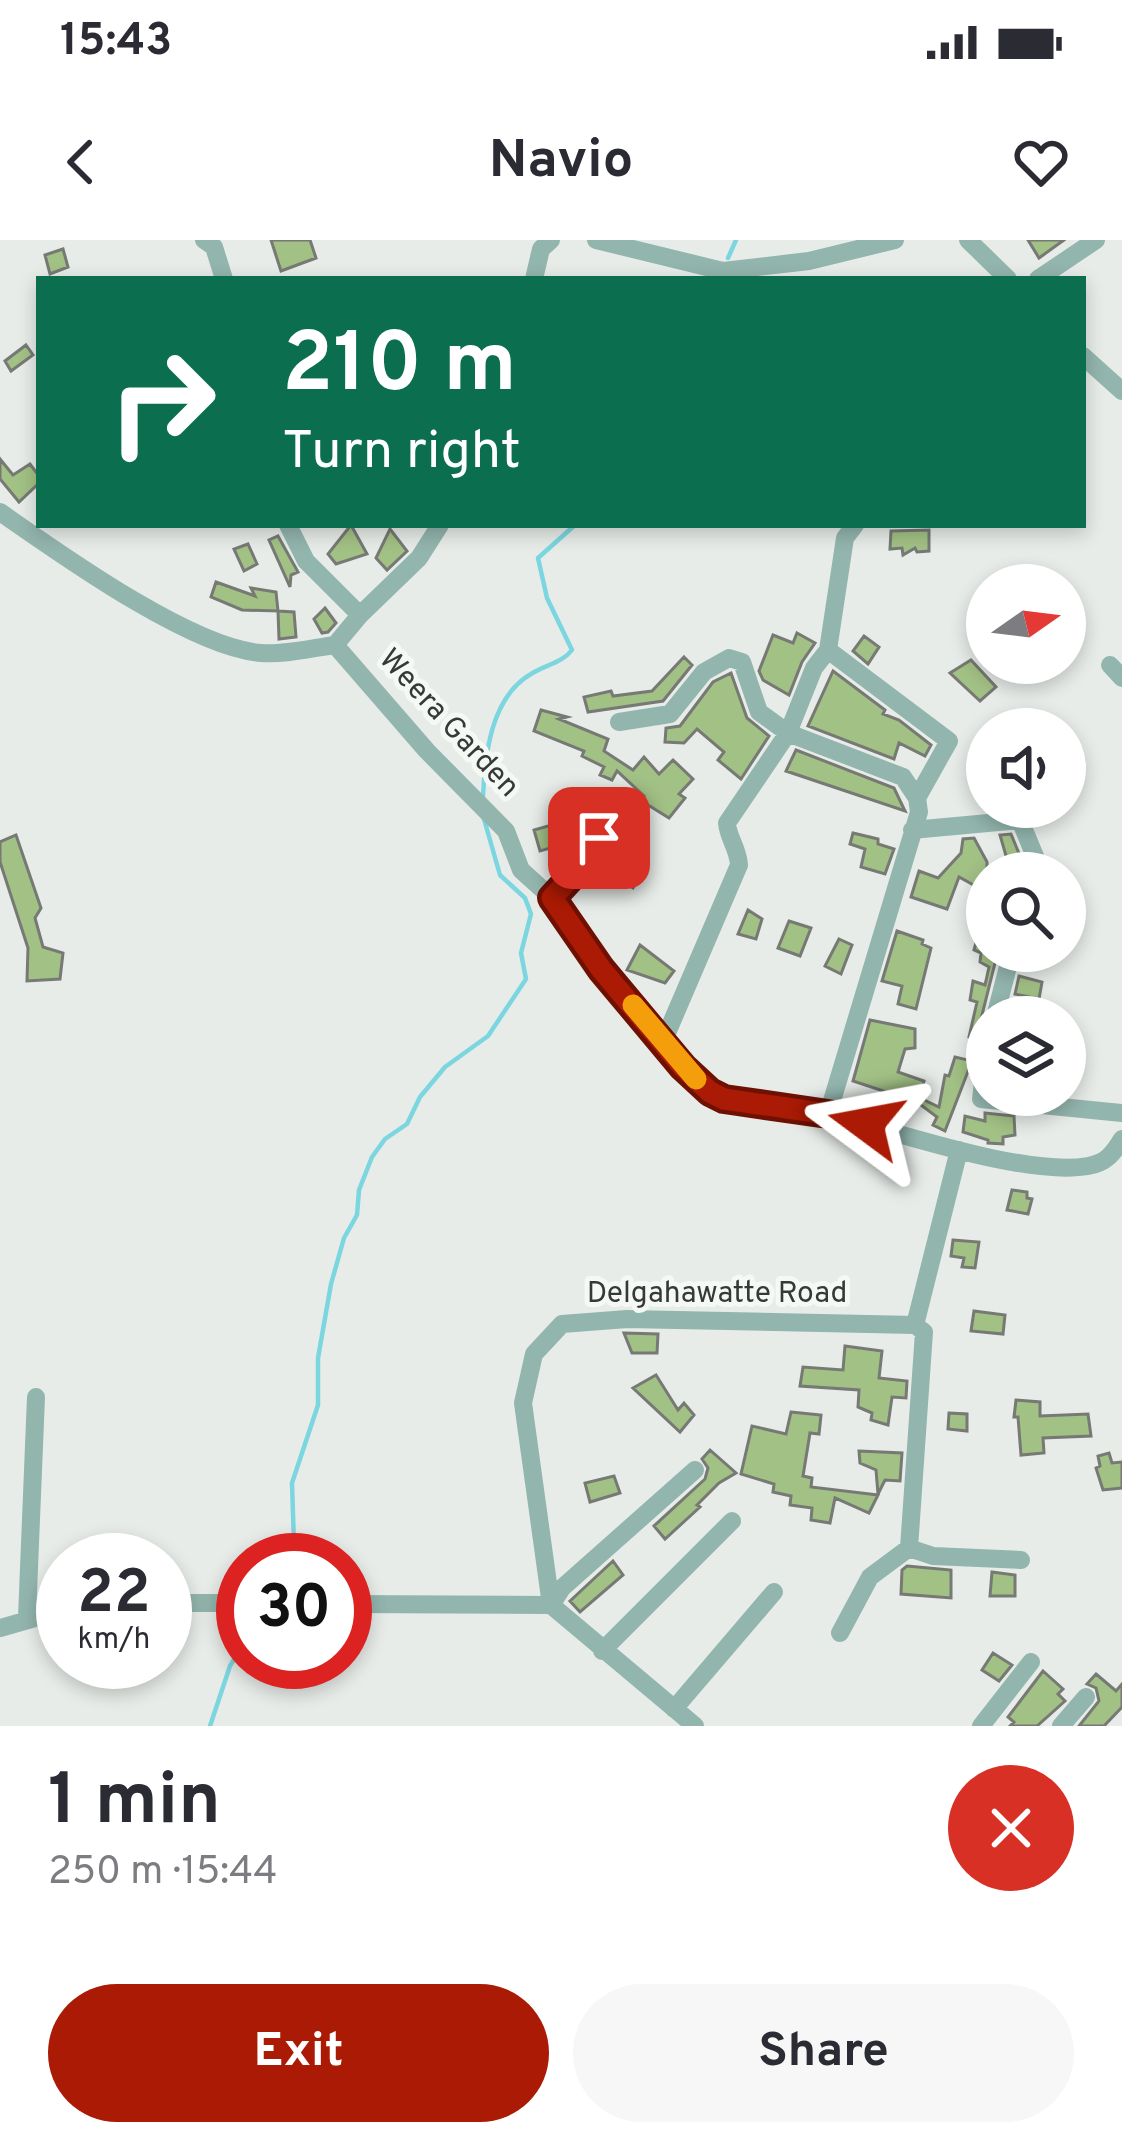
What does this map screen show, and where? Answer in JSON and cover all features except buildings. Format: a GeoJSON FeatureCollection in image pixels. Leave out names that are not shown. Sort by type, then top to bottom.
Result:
{"type":"FeatureCollection","features":[{"type":"Feature","properties":{"kind":"street"},"geometry":{"type":"LineString","coordinates":[[223,276],[209,244],[236,240]]}},
{"type":"Feature","properties":{"kind":"street"},"geometry":{"type":"LineString","coordinates":[[535,276],[542,249],[551,240]]}},
{"type":"Feature","properties":{"kind":"street"},"geometry":{"type":"LineString","coordinates":[[596,240],[723,271],[809,261],[895,240]]}},
{"type":"Feature","properties":{"kind":"street"},"geometry":{"type":"LineString","coordinates":[[968,240],[1005,276]]}},
{"type":"Feature","properties":{"kind":"street"},"geometry":{"type":"LineString","coordinates":[[1042,276],[1096,240]]}},
{"type":"Feature","properties":{"kind":"street"},"geometry":{"type":"LineString","coordinates":[[1086,359],[1122,391]]}},
{"type":"Feature","properties":{"kind":"street"},"geometry":{"type":"LineString","coordinates":[[0,512],[70,561],[208,639],[261,653],[335,645],[419,558],[438,528]]}},
{"type":"Feature","properties":{"kind":"street"},"geometry":{"type":"LineString","coordinates":[[290,528],[306,561],[360,615]]}},
{"type":"Feature","properties":{"kind":"street"},"geometry":{"type":"LineString","coordinates":[[664,1040],[739,865],[727,823],[788,734],[814,668],[828,650],[845,538],[853,528]]}},
{"type":"Feature","properties":{"kind":"street","name":"Weera Garden"},"geometry":{"type":"LineString","coordinates":[[335,645],[506,831],[521,870],[552,898],[601,969],[683,1067],[724,1099],[828,1114],[959,1150],[1038,1164],[1086,1167],[1109,1160],[1122,1139]]}},
{"type":"Feature","properties":{"kind":"street"},"geometry":{"type":"LineString","coordinates":[[828,650],[949,740],[917,798]]}},
{"type":"Feature","properties":{"kind":"street"},"geometry":{"type":"LineString","coordinates":[[619,722],[670,714],[704,672],[729,658],[742,662],[759,712],[788,734],[903,777],[917,798],[919,812],[828,1114]]}},
{"type":"Feature","properties":{"kind":"street"},"geometry":{"type":"LineString","coordinates":[[912,830],[1020,820],[1033,852]]}},
{"type":"Feature","properties":{"kind":"street"},"geometry":{"type":"LineString","coordinates":[[552,898],[586,861],[599,838]]}},
{"type":"Feature","properties":{"kind":"street"},"geometry":{"type":"LineString","coordinates":[[1086,1109],[1122,1113]]}},
{"type":"Feature","properties":{"kind":"street"},"geometry":{"type":"LineString","coordinates":[[840,1633],[870,1577],[909,1548],[924,1332],[915,1325],[959,1150]]}},
{"type":"Feature","properties":{"kind":"street","name":"Delgahawatte Road"},"geometry":{"type":"LineString","coordinates":[[551,1605],[523,1403],[534,1354],[562,1324],[628,1318],[915,1325]]}},
{"type":"Feature","properties":{"kind":"street"},"geometry":{"type":"LineString","coordinates":[[27,1617],[35,1397]]}},
{"type":"Feature","properties":{"kind":"street"},"geometry":{"type":"LineString","coordinates":[[551,1605],[562,1588],[695,1469]]}},
{"type":"Feature","properties":{"kind":"street"},"geometry":{"type":"LineString","coordinates":[[602,1651],[732,1521]]}},
{"type":"Feature","properties":{"kind":"street"},"geometry":{"type":"LineString","coordinates":[[909,1548],[933,1556],[1021,1560]]}},
{"type":"Feature","properties":{"kind":"street"},"geometry":{"type":"LineString","coordinates":[[674,1709],[773,1592]]}},
{"type":"Feature","properties":{"kind":"street"},"geometry":{"type":"LineString","coordinates":[[372,1604],[551,1605],[695,1726]]}},
{"type":"Feature","properties":{"kind":"street"},"geometry":{"type":"LineString","coordinates":[[0,1628],[36,1615]]}},
{"type":"Feature","properties":{"kind":"street"},"geometry":{"type":"LineString","coordinates":[[981,1726],[1031,1662]]}},
{"type":"Feature","properties":{"kind":"street"},"geometry":{"type":"LineString","coordinates":[[1061,1726],[1086,1697]]}},
{"type":"Feature","properties":{"kind":"waterway"},"geometry":{"type":"LineString","coordinates":[[728,258],[736,240]]}},
{"type":"Feature","properties":{"kind":"waterway"},"geometry":{"type":"LineString","coordinates":[[483,796],[493,728],[507,697],[531,674],[572,650],[547,598],[538,558],[572,528]]}},
{"type":"Feature","properties":{"kind":"waterway"},"geometry":{"type":"LineString","coordinates":[[294,1533],[292,1483],[318,1405],[318,1358],[331,1284],[372,1157],[385,1139],[407,1124],[420,1097],[445,1067],[488,1036],[526,979],[521,953],[531,914],[525,898],[500,875],[484,819]]}},
{"type":"Feature","properties":{"kind":"waterway"},"geometry":{"type":"LineString","coordinates":[[210,1726],[222,1689]]}},
{"type":"Feature","properties":{"kind":"slow traffic"},"geometry":{"type":"LineString","coordinates":[[633,1005],[696,1079]]}},
{"type":"Feature","properties":{"kind":"route"},"geometry":{"type":"LineString","coordinates":[[599,838],[586,861],[552,898],[601,969],[683,1067],[724,1099],[866,1124]]}}]}
